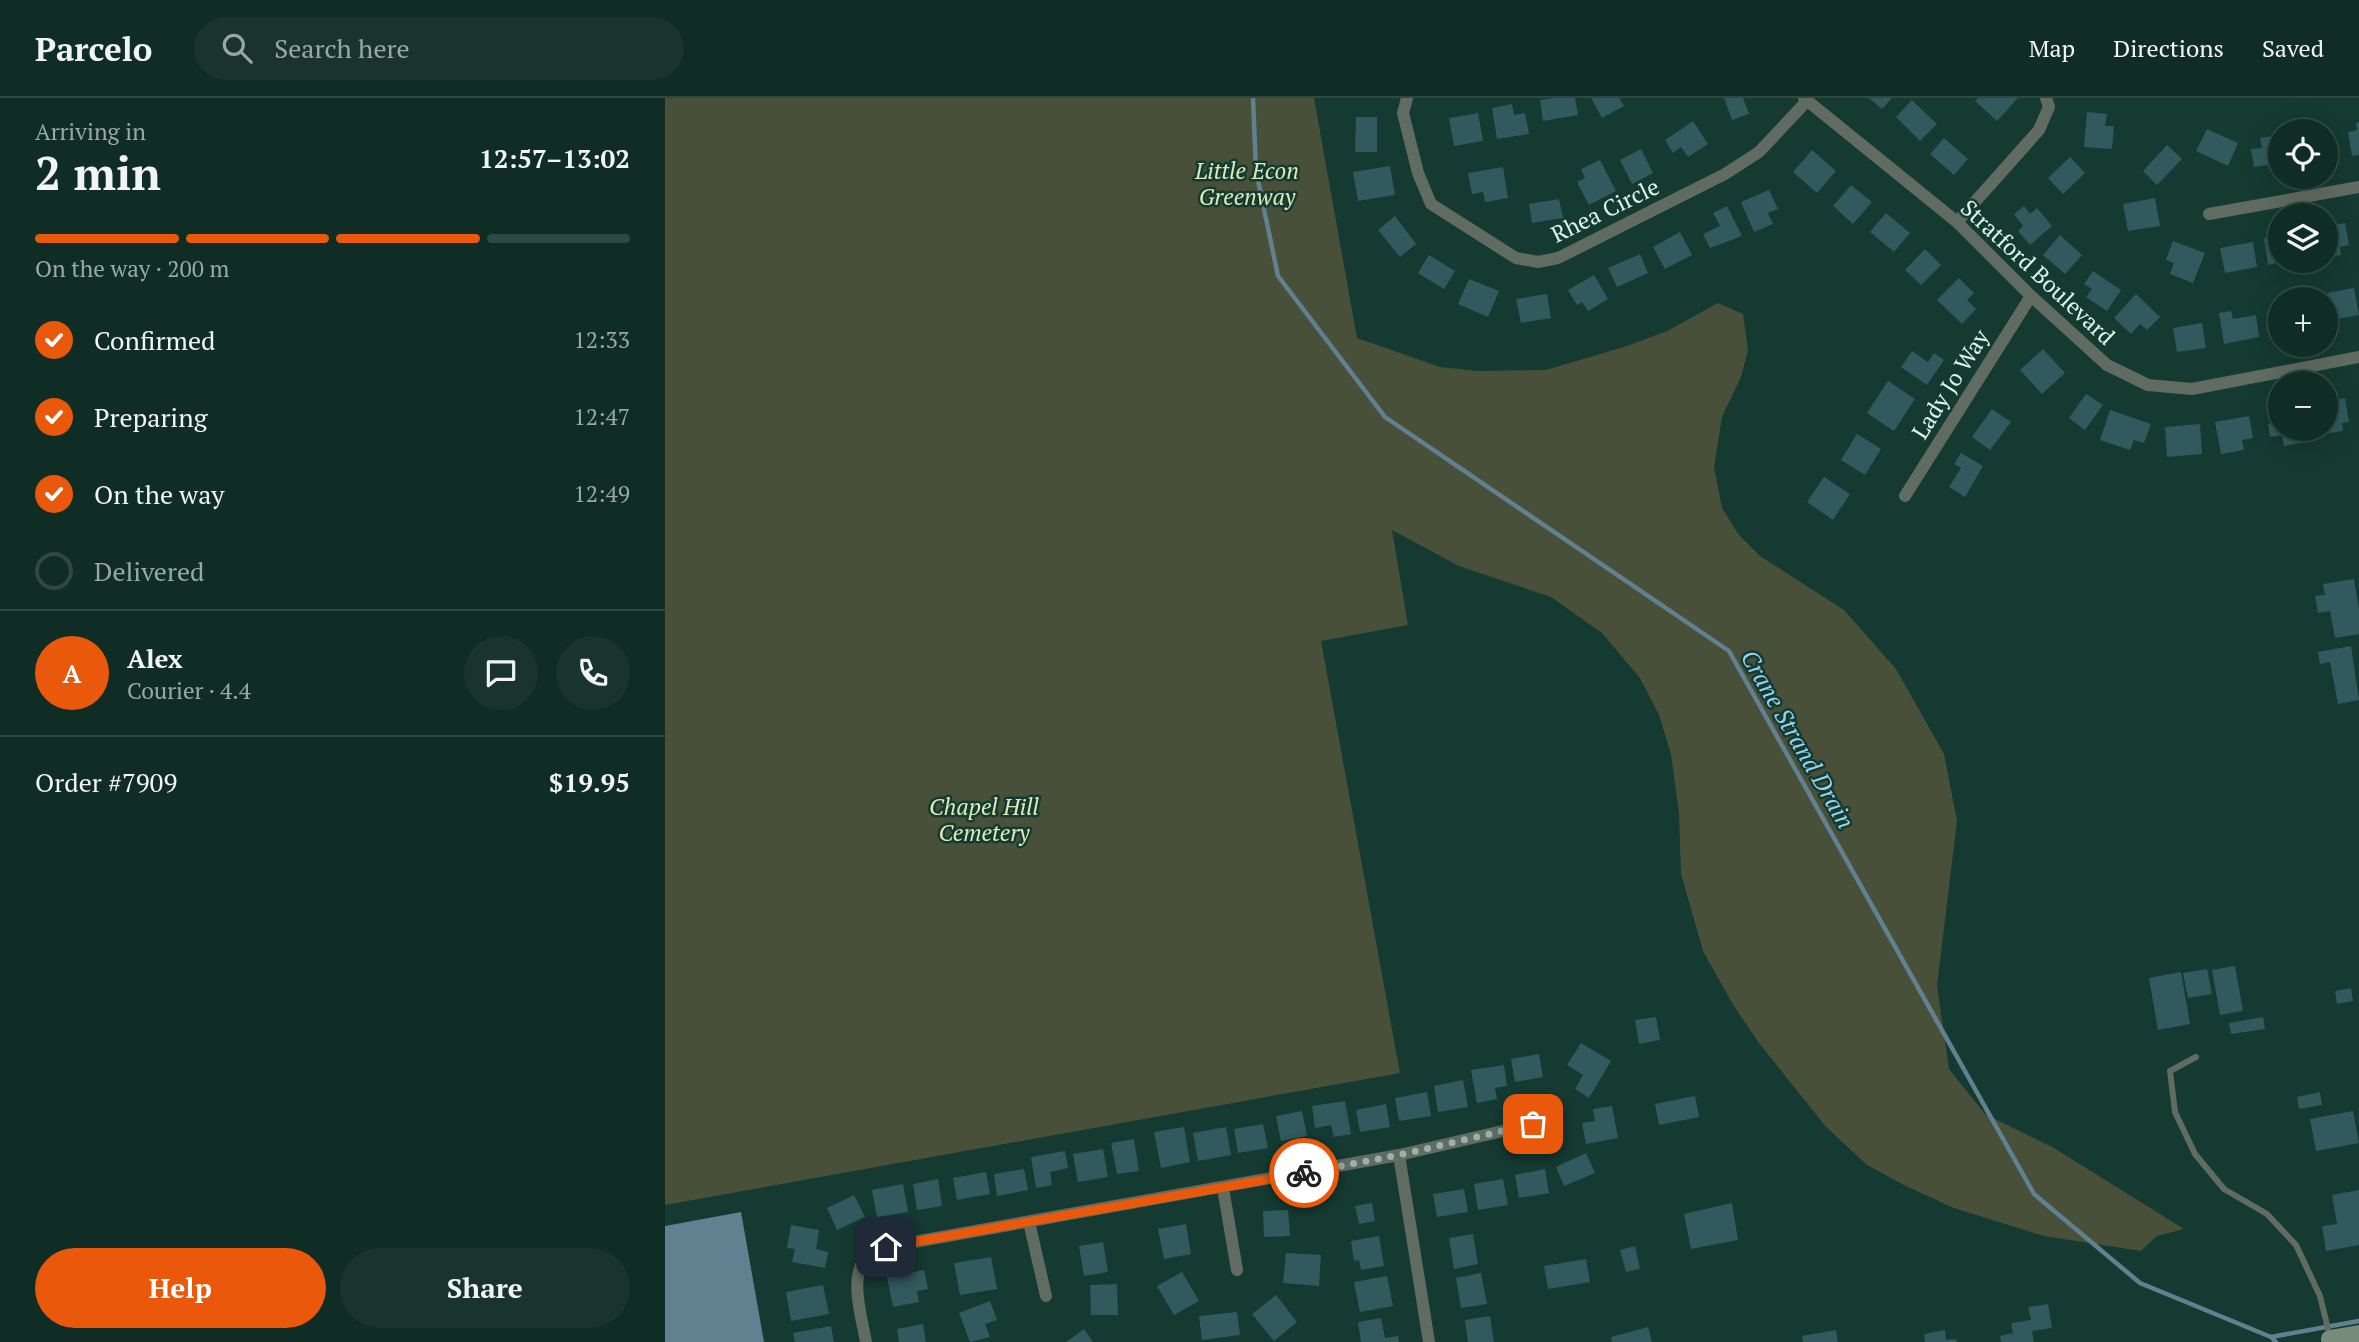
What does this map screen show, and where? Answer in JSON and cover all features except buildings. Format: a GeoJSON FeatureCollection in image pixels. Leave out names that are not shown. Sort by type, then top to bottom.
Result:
{"type":"FeatureCollection","features":[{"type":"Feature","properties":{"kind":"street","name":"Rhea Circle"},"geometry":{"type":"LineString","coordinates":[[1407,98],[1403,113],[1418,173],[1431,204],[1516,258],[1538,262],[1558,258],[1725,174],[1759,152],[1806,99]]}},
{"type":"Feature","properties":{"kind":"street"},"geometry":{"type":"LineString","coordinates":[[1957,222],[2039,130],[2049,107],[2046,98]]}},
{"type":"Feature","properties":{"kind":"street","name":"Stratford Boulevard"},"geometry":{"type":"LineString","coordinates":[[1806,99],[1957,222],[2031,296],[2106,365],[2148,385],[2192,389],[2359,357]]}},
{"type":"Feature","properties":{"kind":"street"},"geometry":{"type":"LineString","coordinates":[[2209,214],[2359,187]]}},
{"type":"Feature","properties":{"kind":"street","name":"Lady Jo Way"},"geometry":{"type":"LineString","coordinates":[[1905,496],[2031,296]]}},
{"type":"Feature","properties":{"kind":"street"},"geometry":{"type":"LineString","coordinates":[[866,1342],[857,1287],[859,1269],[869,1254],[886,1247],[1399,1155],[1533,1124]]}},
{"type":"Feature","properties":{"kind":"street"},"geometry":{"type":"LineString","coordinates":[[1399,1155],[1429,1342]]}},
{"type":"Feature","properties":{"kind":"street"},"geometry":{"type":"LineString","coordinates":[[1223,1188],[1237,1270]]}},
{"type":"Feature","properties":{"kind":"street"},"geometry":{"type":"LineString","coordinates":[[1029,1222],[1046,1296]]}},
{"type":"Feature","properties":{"kind":"street"},"geometry":{"type":"LineString","coordinates":[[2330,1336],[2359,1334]]}},
{"type":"Feature","properties":{"kind":"lane"},"geometry":{"type":"LineString","coordinates":[[2196,1057],[2169,1072],[2175,1112],[2195,1154],[2224,1189],[2267,1214],[2296,1245],[2320,1296],[2330,1336]]}},
{"type":"Feature","properties":{"kind":"green space","name":"Chapel Hill Cemetery"},"geometry":{"type":"Polygon","coordinates":[[[665,98],[1314,98],[1357,338],[1440,367],[1477,371],[1546,370],[1667,331],[1718,303],[1743,314],[1748,350],[1741,377],[1722,417],[1714,467],[1722,508],[1739,535],[1760,556],[1844,610],[1896,669],[1944,754],[1957,821],[1937,986],[1949,1069],[1985,1114],[2054,1148],[2184,1229],[2157,1236],[2141,1251],[2044,1236],[1954,1208],[1867,1165],[1826,1127],[1759,1043],[1732,1003],[1703,951],[1681,874],[1679,813],[1671,754],[1659,715],[1640,678],[1602,633],[1551,597],[1459,566],[1392,530],[1408,625],[1321,641],[1400,1073],[665,1205],[665,98]]]}},
{"type":"Feature","properties":{"kind":"water"},"geometry":{"type":"Polygon","coordinates":[[[741,1212],[764,1342],[665,1342],[665,1226],[741,1212]]]}},
{"type":"Feature","properties":{"kind":"waterway","name":"Crane Strand Drain"},"geometry":{"type":"LineString","coordinates":[[1253,98],[1256,171],[1278,276],[1385,417],[1729,651],[2034,1194],[2140,1283],[2271,1337],[2276,1342]]}},
{"type":"Feature","properties":{"kind":"waterway"},"geometry":{"type":"LineString","coordinates":[[2271,1337],[2359,1321]]}},
{"type":"Feature","properties":{"kind":"way so far"},"geometry":{"type":"LineString","coordinates":[[1304,1173],[1399,1155],[1533,1124]]}},
{"type":"Feature","properties":{"kind":"route"},"geometry":{"type":"LineString","coordinates":[[886,1247],[1304,1173]]}},
{"type":"Feature","properties":{"kind":"park label","name":"Little Econ Greenway"},"geometry":{"type":"Point","coordinates":[1247,183]}}]}
